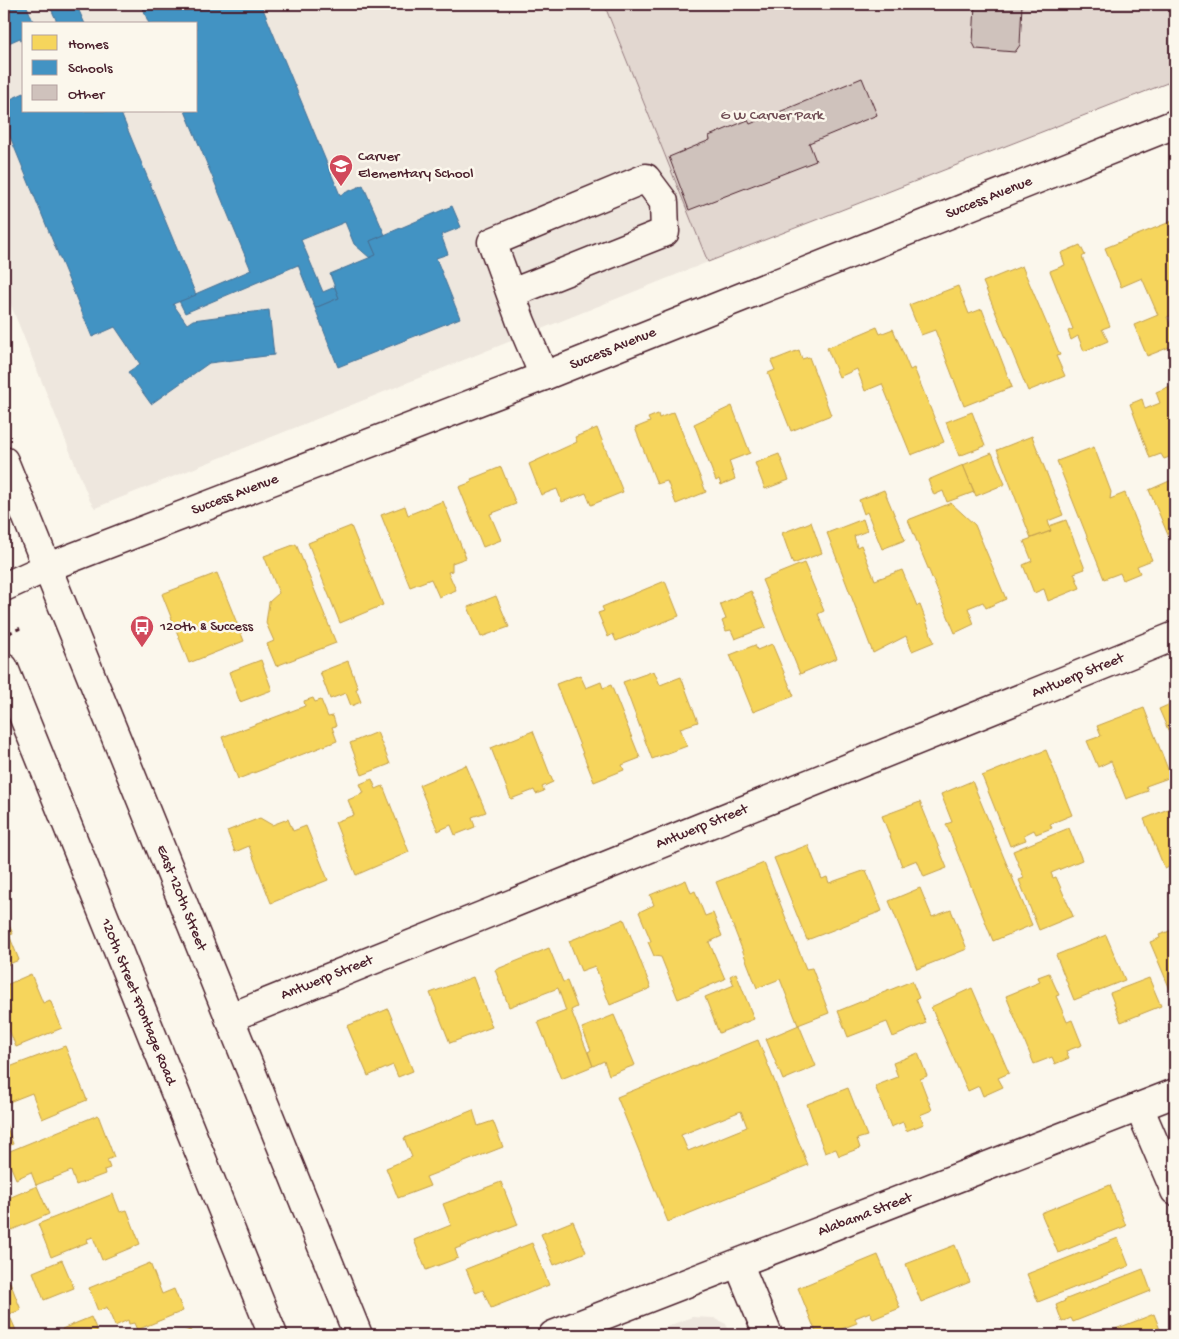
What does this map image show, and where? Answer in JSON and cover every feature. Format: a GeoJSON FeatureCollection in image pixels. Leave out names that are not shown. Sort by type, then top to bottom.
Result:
{"type":"FeatureCollection","features":[{"type":"Feature","properties":{"kind":"street","name":"Success Avenue"},"geometry":{"type":"LineString","coordinates":[[4,587],[48,567],[544,376],[1175,124]]}},
{"type":"Feature","properties":{"kind":"street"},"geometry":{"type":"LineString","coordinates":[[512,293],[665,232],[664,202],[646,178],[492,242],[544,376]]}},
{"type":"Feature","properties":{"kind":"street","name":"East 120th Street"},"geometry":{"type":"LineString","coordinates":[[4,461],[358,1335]]}},
{"type":"Feature","properties":{"kind":"street","name":"Antwerp Street"},"geometry":{"type":"LineString","coordinates":[[229,1018],[1175,636]]}},
{"type":"Feature","properties":{"kind":"street","name":"120th Street Frontage Road"},"geometry":{"type":"LineString","coordinates":[[4,668],[272,1335]]}},
{"type":"Feature","properties":{"kind":"street","name":"Alabama Street"},"geometry":{"type":"LineString","coordinates":[[554,1335],[738,1265],[1175,1093]]}},
{"type":"Feature","properties":{"kind":"street"},"geometry":{"type":"LineString","coordinates":[[1139,1107],[1175,1191]]}},
{"type":"Feature","properties":{"kind":"street"},"geometry":{"type":"LineString","coordinates":[[738,1265],[768,1335]]}},
{"type":"Feature","properties":{"kind":"path"},"geometry":{"type":"LineString","coordinates":[[9,633],[21,628]]}},
{"type":"Feature","properties":{"kind":"shaded area","name":"Carver Elementary School"},"geometry":{"type":"Polygon","coordinates":[[[4,4],[604,4],[708,262],[95,508],[90,501],[4,288],[4,4]]]}},
{"type":"Feature","properties":{"kind":"shaded area"},"geometry":{"type":"Polygon","coordinates":[[[692,1317],[714,1318],[726,1324],[731,1335],[644,1335],[692,1317]]]}},
{"type":"Feature","properties":{"kind":"green space","name":"G W Carver Park"},"geometry":{"type":"Polygon","coordinates":[[[604,4],[1175,4],[1175,80],[708,262],[604,4]]]}},
{"type":"Feature","properties":{"kind":"building: Homes"},"geometry":{"type":"Polygon","coordinates":[[[1175,220],[1175,314],[1167,317],[1175,336],[1175,345],[1147,356],[1134,325],[1158,315],[1142,278],[1121,287],[1105,248],[1175,220]]]}},
{"type":"Feature","properties":{"kind":"building: Homes"},"geometry":{"type":"Polygon","coordinates":[[[1080,245],[1085,255],[1082,257],[1110,326],[1102,329],[1108,341],[1084,351],[1078,336],[1071,340],[1068,331],[1073,329],[1050,271],[1065,265],[1061,253],[1080,245]]]}},
{"type":"Feature","properties":{"kind":"building: Homes"},"geometry":{"type":"Polygon","coordinates":[[[1022,266],[1060,355],[1056,356],[1065,376],[1028,391],[983,282],[1022,266]]]}},
{"type":"Feature","properties":{"kind":"building: Homes"},"geometry":{"type":"Polygon","coordinates":[[[958,286],[969,314],[982,309],[1012,387],[964,406],[935,330],[921,335],[909,305],[958,286]]]}},
{"type":"Feature","properties":{"kind":"building: Homes"},"geometry":{"type":"Polygon","coordinates":[[[877,327],[880,334],[893,329],[910,370],[914,368],[944,442],[911,455],[882,384],[865,391],[857,369],[839,377],[827,348],[877,327]]]}},
{"type":"Feature","properties":{"kind":"building: Homes"},"geometry":{"type":"Polygon","coordinates":[[[799,350],[802,359],[809,357],[831,415],[791,431],[768,373],[775,370],[771,361],[799,350]]]}},
{"type":"Feature","properties":{"kind":"building: Homes"},"geometry":{"type":"Polygon","coordinates":[[[1175,384],[1175,448],[1173,449],[1175,455],[1164,459],[1161,454],[1150,458],[1130,404],[1142,399],[1145,409],[1160,403],[1156,392],[1175,384]]]}},
{"type":"Feature","properties":{"kind":"building: Homes"},"geometry":{"type":"Polygon","coordinates":[[[732,406],[750,453],[729,461],[735,479],[721,485],[719,479],[716,481],[694,424],[732,406]]]}},
{"type":"Feature","properties":{"kind":"building: Homes"},"geometry":{"type":"Polygon","coordinates":[[[674,412],[706,492],[676,504],[667,481],[657,484],[635,428],[650,422],[648,418],[658,414],[659,418],[674,412]]]}},
{"type":"Feature","properties":{"kind":"building: Homes"},"geometry":{"type":"Polygon","coordinates":[[[972,412],[985,446],[959,456],[946,422],[972,412]]]}},
{"type":"Feature","properties":{"kind":"building: Homes"},"geometry":{"type":"Polygon","coordinates":[[[597,428],[623,492],[591,505],[586,493],[562,502],[557,489],[541,495],[529,464],[577,442],[575,437],[597,428]]]}},
{"type":"Feature","properties":{"kind":"building: Homes"},"geometry":{"type":"Polygon","coordinates":[[[1032,436],[1063,515],[1048,521],[1051,531],[1031,538],[997,450],[1032,436]]]}},
{"type":"Feature","properties":{"kind":"building: Homes"},"geometry":{"type":"Polygon","coordinates":[[[1094,447],[1111,492],[1110,499],[1125,493],[1152,560],[1137,566],[1140,573],[1123,580],[1120,573],[1104,579],[1057,461],[1094,447]]]}},
{"type":"Feature","properties":{"kind":"building: Homes"},"geometry":{"type":"Polygon","coordinates":[[[992,453],[1005,484],[976,496],[963,465],[992,453]]]}},
{"type":"Feature","properties":{"kind":"building: Homes"},"geometry":{"type":"Polygon","coordinates":[[[779,454],[789,480],[765,489],[755,463],[779,454]]]}},
{"type":"Feature","properties":{"kind":"building: Homes"},"geometry":{"type":"Polygon","coordinates":[[[963,465],[974,492],[947,502],[943,491],[934,495],[928,480],[963,465]]]}},
{"type":"Feature","properties":{"kind":"building: Homes"},"geometry":{"type":"Polygon","coordinates":[[[501,467],[516,504],[490,514],[501,540],[483,547],[459,487],[472,482],[471,479],[501,467]]]}},
{"type":"Feature","properties":{"kind":"building: Homes"},"geometry":{"type":"Polygon","coordinates":[[[1175,475],[1174,549],[1149,490],[1174,479],[1173,476],[1175,475]]]}},
{"type":"Feature","properties":{"kind":"building: Homes"},"geometry":{"type":"Polygon","coordinates":[[[884,490],[905,540],[882,549],[867,512],[864,514],[859,500],[884,490]]]}},
{"type":"Feature","properties":{"kind":"building: Homes"},"geometry":{"type":"Polygon","coordinates":[[[443,501],[466,558],[452,563],[452,571],[448,572],[456,590],[439,597],[431,579],[410,587],[381,515],[405,506],[408,515],[443,501]]]}},
{"type":"Feature","properties":{"kind":"building: Homes"},"geometry":{"type":"Polygon","coordinates":[[[951,503],[975,525],[1006,599],[986,608],[983,602],[968,608],[974,624],[955,633],[908,520],[951,503]]]}},
{"type":"Feature","properties":{"kind":"building: Homes"},"geometry":{"type":"Polygon","coordinates":[[[863,519],[867,531],[854,536],[857,547],[861,545],[875,580],[902,570],[917,606],[920,605],[934,642],[912,651],[906,636],[873,653],[827,533],[863,519]]]}},
{"type":"Feature","properties":{"kind":"building: Homes"},"geometry":{"type":"Polygon","coordinates":[[[1066,520],[1085,569],[1074,573],[1080,588],[1048,601],[1044,589],[1034,593],[1023,565],[1032,561],[1024,541],[1051,531],[1049,526],[1066,520]]]}},
{"type":"Feature","properties":{"kind":"building: Homes"},"geometry":{"type":"Polygon","coordinates":[[[811,522],[822,553],[793,564],[782,533],[811,522]]]}},
{"type":"Feature","properties":{"kind":"building: Homes"},"geometry":{"type":"Polygon","coordinates":[[[351,526],[383,605],[340,623],[308,543],[351,526]]]}},
{"type":"Feature","properties":{"kind":"building: Homes"},"geometry":{"type":"Polygon","coordinates":[[[296,544],[336,643],[276,666],[267,644],[274,641],[266,623],[269,602],[279,593],[264,556],[296,544]]]}},
{"type":"Feature","properties":{"kind":"building: Homes"},"geometry":{"type":"Polygon","coordinates":[[[804,563],[824,611],[818,614],[837,658],[800,674],[762,580],[804,563]]]}},
{"type":"Feature","properties":{"kind":"building: Homes"},"geometry":{"type":"Polygon","coordinates":[[[217,573],[244,641],[189,663],[162,594],[217,573]]]}},
{"type":"Feature","properties":{"kind":"building: Homes"},"geometry":{"type":"Polygon","coordinates":[[[665,581],[679,616],[616,641],[613,634],[608,637],[598,613],[604,611],[602,607],[665,581]]]}},
{"type":"Feature","properties":{"kind":"building: Homes"},"geometry":{"type":"Polygon","coordinates":[[[751,591],[766,627],[735,639],[731,630],[726,631],[722,621],[726,619],[720,604],[751,591]]]}},
{"type":"Feature","properties":{"kind":"building: Homes"},"geometry":{"type":"Polygon","coordinates":[[[496,596],[509,627],[481,637],[468,607],[496,596]]]}},
{"type":"Feature","properties":{"kind":"building: Homes"},"geometry":{"type":"Polygon","coordinates":[[[772,644],[794,696],[753,712],[730,655],[755,645],[757,650],[772,644]]]}},
{"type":"Feature","properties":{"kind":"building: Homes"},"geometry":{"type":"Polygon","coordinates":[[[261,660],[272,690],[240,702],[229,672],[261,660]]]}},
{"type":"Feature","properties":{"kind":"building: Homes"},"geometry":{"type":"Polygon","coordinates":[[[348,661],[361,702],[351,706],[346,693],[330,699],[320,672],[348,661]]]}},
{"type":"Feature","properties":{"kind":"building: Homes"},"geometry":{"type":"Polygon","coordinates":[[[654,671],[660,685],[681,677],[698,722],[680,728],[687,746],[652,759],[623,682],[654,671]]]}},
{"type":"Feature","properties":{"kind":"building: Homes"},"geometry":{"type":"Polygon","coordinates":[[[580,675],[586,688],[601,682],[603,688],[611,685],[640,758],[622,765],[624,770],[594,782],[556,684],[580,675]]]}},
{"type":"Feature","properties":{"kind":"building: Homes"},"geometry":{"type":"Polygon","coordinates":[[[313,698],[315,702],[321,700],[328,717],[333,716],[336,726],[332,727],[337,741],[238,779],[222,737],[305,706],[304,701],[313,698]]]}},
{"type":"Feature","properties":{"kind":"building: Homes"},"geometry":{"type":"Polygon","coordinates":[[[1175,702],[1175,746],[1159,709],[1175,702]]]}},
{"type":"Feature","properties":{"kind":"building: Homes"},"geometry":{"type":"Polygon","coordinates":[[[1144,708],[1171,777],[1146,786],[1148,791],[1126,799],[1111,761],[1098,767],[1087,741],[1101,736],[1097,726],[1144,708]]]}},
{"type":"Feature","properties":{"kind":"building: Homes"},"geometry":{"type":"Polygon","coordinates":[[[533,731],[553,782],[542,787],[544,791],[536,794],[534,790],[511,799],[491,748],[533,731]]]}},
{"type":"Feature","properties":{"kind":"building: Homes"},"geometry":{"type":"Polygon","coordinates":[[[377,732],[390,764],[362,775],[350,743],[377,732]]]}},
{"type":"Feature","properties":{"kind":"building: Homes"},"geometry":{"type":"Polygon","coordinates":[[[1046,750],[1072,815],[1050,824],[1052,828],[1036,834],[1034,830],[1024,835],[1026,840],[1010,846],[982,776],[1046,750]]]}},
{"type":"Feature","properties":{"kind":"building: Homes"},"geometry":{"type":"Polygon","coordinates":[[[466,765],[486,812],[472,817],[475,827],[455,835],[451,825],[438,831],[419,785],[466,765]]]}},
{"type":"Feature","properties":{"kind":"building: Homes"},"geometry":{"type":"Polygon","coordinates":[[[372,779],[376,789],[383,786],[409,852],[356,875],[335,822],[354,815],[348,800],[364,793],[360,784],[372,779]]]}},
{"type":"Feature","properties":{"kind":"building: Homes"},"geometry":{"type":"Polygon","coordinates":[[[972,781],[1032,925],[993,941],[946,824],[952,822],[941,794],[972,781]]]}},
{"type":"Feature","properties":{"kind":"building: Homes"},"geometry":{"type":"Polygon","coordinates":[[[920,802],[947,868],[924,877],[917,860],[902,866],[882,816],[920,802]]]}},
{"type":"Feature","properties":{"kind":"building: Homes"},"geometry":{"type":"Polygon","coordinates":[[[1175,806],[1175,864],[1165,869],[1144,819],[1175,806]]]}},
{"type":"Feature","properties":{"kind":"building: Homes"},"geometry":{"type":"Polygon","coordinates":[[[260,818],[272,825],[288,819],[293,831],[306,826],[328,880],[271,903],[249,846],[235,852],[227,831],[260,818]]]}},
{"type":"Feature","properties":{"kind":"building: Homes"},"geometry":{"type":"Polygon","coordinates":[[[1069,828],[1082,860],[1051,873],[1053,878],[1056,877],[1073,916],[1039,930],[1019,880],[1024,878],[1013,851],[1069,828]]]}},
{"type":"Feature","properties":{"kind":"building: Homes"},"geometry":{"type":"Polygon","coordinates":[[[808,845],[822,879],[827,877],[829,883],[866,870],[882,911],[807,940],[774,858],[808,845]]]}},
{"type":"Feature","properties":{"kind":"building: Homes"},"geometry":{"type":"Polygon","coordinates":[[[764,863],[806,969],[812,968],[829,1013],[798,1025],[780,979],[757,988],[716,882],[764,863]]]}},
{"type":"Feature","properties":{"kind":"building: Homes"},"geometry":{"type":"Polygon","coordinates":[[[686,880],[691,893],[695,891],[705,916],[713,913],[722,936],[709,942],[725,979],[678,999],[661,957],[654,956],[648,942],[651,941],[639,912],[654,905],[650,895],[686,880]]]}},
{"type":"Feature","properties":{"kind":"building: Homes"},"geometry":{"type":"Polygon","coordinates":[[[920,888],[932,917],[951,910],[967,949],[917,969],[889,901],[920,888]]]}},
{"type":"Feature","properties":{"kind":"building: Homes"},"geometry":{"type":"Polygon","coordinates":[[[624,919],[651,988],[610,1005],[595,966],[581,971],[569,941],[624,919]]]}},
{"type":"Feature","properties":{"kind":"building: Homes"},"geometry":{"type":"Polygon","coordinates":[[[4,922],[5,924],[8,923],[13,934],[9,935],[19,960],[4,966],[4,922]]]}},
{"type":"Feature","properties":{"kind":"building: Homes"},"geometry":{"type":"Polygon","coordinates":[[[1175,929],[1175,1001],[1150,942],[1160,938],[1159,935],[1175,929]]]}},
{"type":"Feature","properties":{"kind":"building: Homes"},"geometry":{"type":"Polygon","coordinates":[[[1106,935],[1125,980],[1074,1000],[1056,955],[1106,935]]]}},
{"type":"Feature","properties":{"kind":"building: Homes"},"geometry":{"type":"Polygon","coordinates":[[[549,948],[563,982],[567,981],[577,1007],[571,1010],[593,1066],[561,1079],[538,1022],[566,1011],[558,988],[509,1007],[495,970],[549,948]]]}},
{"type":"Feature","properties":{"kind":"building: Homes"},"geometry":{"type":"Polygon","coordinates":[[[736,973],[754,1019],[719,1033],[705,997],[734,985],[730,976],[736,973]]]}},
{"type":"Feature","properties":{"kind":"building: Homes"},"geometry":{"type":"Polygon","coordinates":[[[1049,973],[1059,995],[1056,996],[1067,1022],[1072,1020],[1082,1045],[1066,1051],[1069,1058],[1055,1064],[1052,1057],[1034,1064],[1006,996],[1040,982],[1038,977],[1049,973]]]}},
{"type":"Feature","properties":{"kind":"building: Homes"},"geometry":{"type":"Polygon","coordinates":[[[31,974],[43,1003],[50,1000],[62,1028],[16,1047],[4,1017],[4,986],[31,974]]]}},
{"type":"Feature","properties":{"kind":"building: Homes"},"geometry":{"type":"Polygon","coordinates":[[[473,977],[492,1027],[450,1043],[430,993],[473,977]]]}},
{"type":"Feature","properties":{"kind":"building: Homes"},"geometry":{"type":"Polygon","coordinates":[[[1149,978],[1161,1006],[1121,1022],[1110,993],[1149,978]]]}},
{"type":"Feature","properties":{"kind":"building: Homes"},"geometry":{"type":"Polygon","coordinates":[[[912,981],[919,998],[916,999],[926,1023],[893,1037],[887,1022],[848,1037],[838,1011],[912,981]]]}},
{"type":"Feature","properties":{"kind":"building: Homes"},"geometry":{"type":"Polygon","coordinates":[[[972,988],[1009,1073],[998,1078],[1003,1087],[983,1096],[979,1086],[968,1091],[931,1007],[972,988]]]}},
{"type":"Feature","properties":{"kind":"building: Homes"},"geometry":{"type":"Polygon","coordinates":[[[388,1009],[413,1071],[398,1077],[393,1065],[368,1076],[347,1026],[388,1009]]]}},
{"type":"Feature","properties":{"kind":"building: Homes"},"geometry":{"type":"Polygon","coordinates":[[[614,1015],[635,1065],[609,1075],[604,1061],[593,1066],[588,1052],[591,1050],[582,1028],[614,1015]]]}},
{"type":"Feature","properties":{"kind":"building: Homes"},"geometry":{"type":"Polygon","coordinates":[[[799,1025],[816,1066],[783,1080],[766,1039],[799,1025]]]}},
{"type":"Feature","properties":{"kind":"building: Homes"},"geometry":{"type":"Polygon","coordinates":[[[758,1040],[808,1165],[668,1222],[617,1097],[758,1040]],[[741,1111],[681,1135],[688,1151],[747,1127],[741,1111]]]}},
{"type":"Feature","properties":{"kind":"building: Homes"},"geometry":{"type":"Polygon","coordinates":[[[65,1046],[87,1100],[42,1119],[32,1093],[9,1102],[4,1089],[4,1069],[65,1046]]]}},
{"type":"Feature","properties":{"kind":"building: Homes"},"geometry":{"type":"Polygon","coordinates":[[[918,1053],[927,1076],[920,1079],[932,1110],[920,1115],[924,1124],[906,1131],[903,1122],[891,1127],[875,1086],[898,1077],[893,1063],[918,1053]]]}},
{"type":"Feature","properties":{"kind":"building: Homes"},"geometry":{"type":"Polygon","coordinates":[[[848,1088],[867,1136],[857,1139],[860,1148],[839,1156],[836,1149],[825,1153],[807,1104],[848,1088]]]}},
{"type":"Feature","properties":{"kind":"building: Homes"},"geometry":{"type":"Polygon","coordinates":[[[473,1110],[478,1126],[493,1121],[503,1147],[426,1177],[430,1186],[398,1198],[386,1168],[412,1157],[404,1138],[473,1110]]]}},
{"type":"Feature","properties":{"kind":"building: Homes"},"geometry":{"type":"Polygon","coordinates":[[[98,1115],[114,1157],[107,1160],[110,1168],[104,1170],[105,1174],[76,1185],[71,1171],[36,1185],[31,1172],[16,1179],[5,1153],[98,1115]]]}},
{"type":"Feature","properties":{"kind":"building: Homes"},"geometry":{"type":"Polygon","coordinates":[[[4,1119],[13,1144],[4,1148],[4,1119]]]}},
{"type":"Feature","properties":{"kind":"building: Homes"},"geometry":{"type":"Polygon","coordinates":[[[501,1182],[518,1225],[455,1249],[458,1258],[426,1270],[414,1240],[451,1225],[443,1204],[501,1182]]]}},
{"type":"Feature","properties":{"kind":"building: Homes"},"geometry":{"type":"Polygon","coordinates":[[[1110,1185],[1126,1226],[1058,1253],[1041,1213],[1110,1185]]]}},
{"type":"Feature","properties":{"kind":"building: Homes"},"geometry":{"type":"Polygon","coordinates":[[[37,1186],[49,1214],[12,1230],[4,1212],[4,1200],[37,1186]]]}},
{"type":"Feature","properties":{"kind":"building: Homes"},"geometry":{"type":"Polygon","coordinates":[[[113,1194],[120,1212],[127,1210],[140,1244],[102,1260],[93,1237],[87,1239],[88,1242],[51,1257],[38,1224],[113,1194]]]}},
{"type":"Feature","properties":{"kind":"building: Homes"},"geometry":{"type":"Polygon","coordinates":[[[573,1221],[586,1252],[554,1265],[541,1234],[573,1221]]]}},
{"type":"Feature","properties":{"kind":"building: Homes"},"geometry":{"type":"Polygon","coordinates":[[[1118,1238],[1129,1266],[1038,1302],[1027,1274],[1118,1238]]]}},
{"type":"Feature","properties":{"kind":"building: Homes"},"geometry":{"type":"Polygon","coordinates":[[[532,1243],[549,1285],[491,1308],[483,1290],[476,1293],[466,1269],[532,1243]]]}},
{"type":"Feature","properties":{"kind":"building: Homes"},"geometry":{"type":"Polygon","coordinates":[[[955,1245],[970,1282],[921,1302],[906,1264],[955,1245]]]}},
{"type":"Feature","properties":{"kind":"building: Homes"},"geometry":{"type":"Polygon","coordinates":[[[878,1255],[900,1308],[873,1319],[870,1312],[855,1318],[857,1323],[826,1335],[817,1335],[798,1288],[878,1255]]]}},
{"type":"Feature","properties":{"kind":"building: Homes"},"geometry":{"type":"Polygon","coordinates":[[[62,1260],[74,1288],[44,1300],[33,1272],[62,1260]]]}},
{"type":"Feature","properties":{"kind":"building: Homes"},"geometry":{"type":"Polygon","coordinates":[[[150,1263],[162,1294],[174,1289],[183,1311],[137,1330],[134,1323],[129,1324],[128,1320],[115,1326],[107,1307],[98,1311],[89,1288],[150,1263]]]}},
{"type":"Feature","properties":{"kind":"building: Homes"},"geometry":{"type":"Polygon","coordinates":[[[1143,1269],[1151,1291],[1073,1322],[1071,1318],[1062,1322],[1056,1305],[1064,1300],[1143,1269]]]}},
{"type":"Feature","properties":{"kind":"building: Homes"},"geometry":{"type":"Polygon","coordinates":[[[10,1282],[21,1310],[4,1316],[4,1284],[10,1282]]]}},
{"type":"Feature","properties":{"kind":"building: Homes"},"geometry":{"type":"Polygon","coordinates":[[[1154,1314],[1162,1335],[1100,1335],[1154,1314]]]}},
{"type":"Feature","properties":{"kind":"building: Homes"},"geometry":{"type":"Polygon","coordinates":[[[91,1317],[99,1335],[65,1335],[62,1329],[91,1317]]]}},
{"type":"Feature","properties":{"kind":"building: Homes"},"geometry":{"type":"Polygon","coordinates":[[[11,1319],[18,1335],[4,1335],[4,1322],[11,1319]]]}},
{"type":"Feature","properties":{"kind":"building: Homes"},"geometry":{"type":"Polygon","coordinates":[[[190,1330],[193,1335],[177,1335],[190,1330]]]}},
{"type":"Feature","properties":{"kind":"building: Schools"},"geometry":{"type":"Polygon","coordinates":[[[4,4],[26,4],[33,22],[22,22],[22,42],[20,38],[4,45],[4,4]]]}},
{"type":"Feature","properties":{"kind":"building: Schools"},"geometry":{"type":"Polygon","coordinates":[[[49,4],[76,4],[84,22],[57,22],[49,4]]]}},
{"type":"Feature","properties":{"kind":"building: Schools"},"geometry":{"type":"Polygon","coordinates":[[[146,4],[261,4],[340,195],[363,185],[385,235],[370,241],[376,255],[370,258],[354,244],[345,222],[301,240],[323,292],[335,287],[339,298],[315,308],[298,265],[185,313],[179,301],[251,270],[185,112],[198,112],[198,22],[148,22],[142,6],[146,4]]]}},
{"type":"Feature","properties":{"kind":"building: Schools"},"geometry":{"type":"Polygon","coordinates":[[[22,94],[22,112],[120,112],[196,295],[173,304],[187,324],[193,320],[269,310],[274,355],[209,363],[151,404],[128,372],[140,364],[115,327],[92,337],[4,122],[4,102],[22,94]]]}},
{"type":"Feature","properties":{"kind":"building: Schools"},"geometry":{"type":"Polygon","coordinates":[[[452,206],[461,227],[441,235],[448,254],[436,258],[460,318],[338,367],[315,308],[339,298],[330,274],[376,255],[370,241],[452,206]]]}},
{"type":"Feature","properties":{"kind":"building: Other"},"geometry":{"type":"Polygon","coordinates":[[[975,4],[1022,4],[1020,45],[1015,52],[976,49],[973,43],[975,4]]]}},
{"type":"Feature","properties":{"kind":"building: Other"},"geometry":{"type":"Polygon","coordinates":[[[862,78],[877,115],[809,143],[816,161],[689,210],[669,157],[710,140],[709,136],[748,120],[750,124],[862,78]]]}},
{"type":"Feature","properties":{"kind":"place","name":"Carver Elementary School"},"geometry":{"type":"Point","coordinates":[341,187]}},
{"type":"Feature","properties":{"kind":"place","name":"120th & Success"},"geometry":{"type":"Point","coordinates":[142,648]}}]}
